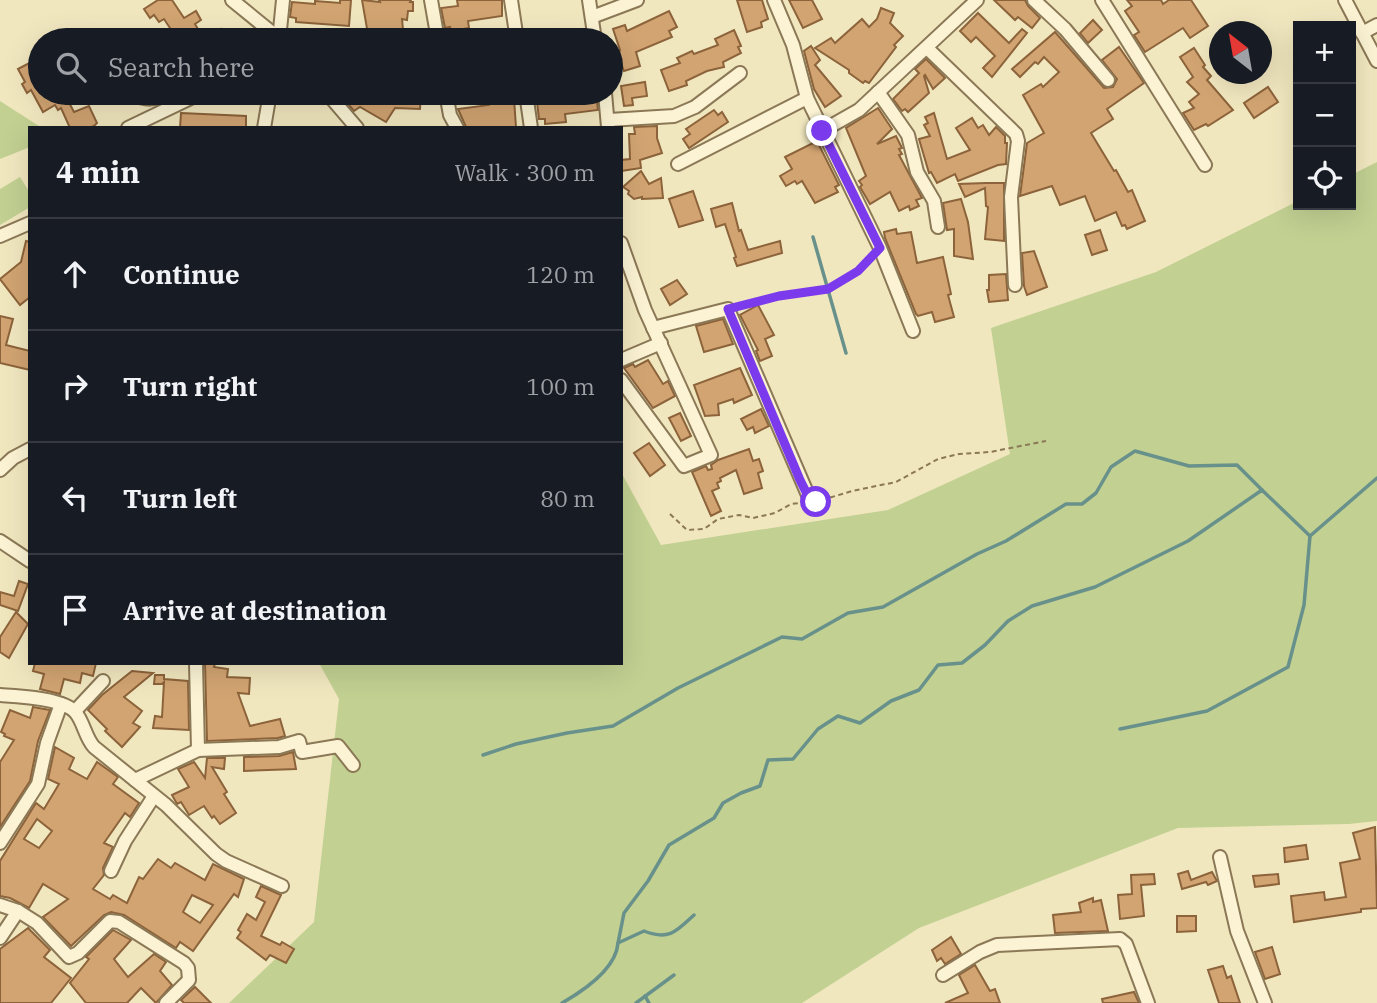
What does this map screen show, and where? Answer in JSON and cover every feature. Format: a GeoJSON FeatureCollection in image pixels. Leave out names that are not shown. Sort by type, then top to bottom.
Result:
{"type":"FeatureCollection","features":[{"type":"Feature","properties":{"kind":"street"},"geometry":{"type":"LineString","coordinates":[[232,0],[265,28]]}},
{"type":"Feature","properties":{"kind":"street"},"geometry":{"type":"LineString","coordinates":[[280,28],[284,0]]}},
{"type":"Feature","properties":{"kind":"street"},"geometry":{"type":"LineString","coordinates":[[431,0],[436,28]]}},
{"type":"Feature","properties":{"kind":"street"},"geometry":{"type":"LineString","coordinates":[[511,0],[515,28]]}},
{"type":"Feature","properties":{"kind":"street"},"geometry":{"type":"LineString","coordinates":[[589,0],[594,28]]}},
{"type":"Feature","properties":{"kind":"street"},"geometry":{"type":"LineString","coordinates":[[592,17],[637,0]]}},
{"type":"Feature","properties":{"kind":"street"},"geometry":{"type":"LineString","coordinates":[[774,0],[793,46],[807,98],[880,248],[913,331]]}},
{"type":"Feature","properties":{"kind":"street"},"geometry":{"type":"LineString","coordinates":[[822,131],[859,110],[977,0]]}},
{"type":"Feature","properties":{"kind":"street"},"geometry":{"type":"LineString","coordinates":[[1034,0],[1065,29],[1108,80]]}},
{"type":"Feature","properties":{"kind":"street"},"geometry":{"type":"LineString","coordinates":[[1102,0],[1205,166]]}},
{"type":"Feature","properties":{"kind":"street"},"geometry":{"type":"LineString","coordinates":[[1345,0],[1377,61]]}},
{"type":"Feature","properties":{"kind":"street"},"geometry":{"type":"LineString","coordinates":[[1362,33],[1377,25]]}},
{"type":"Feature","properties":{"kind":"street"},"geometry":{"type":"LineString","coordinates":[[927,48],[1016,134],[1018,141],[1011,197],[1014,285]]}},
{"type":"Feature","properties":{"kind":"street"},"geometry":{"type":"LineString","coordinates":[[606,105],[608,124],[684,113],[712,96],[740,73]]}},
{"type":"Feature","properties":{"kind":"street"},"geometry":{"type":"LineString","coordinates":[[878,93],[908,135],[917,173],[933,201],[938,227]]}},
{"type":"Feature","properties":{"kind":"street"},"geometry":{"type":"LineString","coordinates":[[678,164],[807,98]]}},
{"type":"Feature","properties":{"kind":"street"},"geometry":{"type":"LineString","coordinates":[[132,126],[176,105]]}},
{"type":"Feature","properties":{"kind":"street"},"geometry":{"type":"LineString","coordinates":[[264,126],[268,105]]}},
{"type":"Feature","properties":{"kind":"street"},"geometry":{"type":"LineString","coordinates":[[338,105],[356,126]]}},
{"type":"Feature","properties":{"kind":"street"},"geometry":{"type":"LineString","coordinates":[[448,105],[456,126]]}},
{"type":"Feature","properties":{"kind":"street"},"geometry":{"type":"LineString","coordinates":[[528,105],[531,126]]}},
{"type":"Feature","properties":{"kind":"street"},"geometry":{"type":"LineString","coordinates":[[0,236],[28,224]]}},
{"type":"Feature","properties":{"kind":"street"},"geometry":{"type":"LineString","coordinates":[[623,249],[653,328],[711,456],[684,466],[623,383]]}},
{"type":"Feature","properties":{"kind":"street"},"geometry":{"type":"LineString","coordinates":[[653,328],[728,309],[811,502]]}},
{"type":"Feature","properties":{"kind":"street"},"geometry":{"type":"LineString","coordinates":[[623,359],[661,343]]}},
{"type":"Feature","properties":{"kind":"street"},"geometry":{"type":"LineString","coordinates":[[0,470],[13,458],[28,450]]}},
{"type":"Feature","properties":{"kind":"street"},"geometry":{"type":"LineString","coordinates":[[0,541],[28,560]]}},
{"type":"Feature","properties":{"kind":"street"},"geometry":{"type":"LineString","coordinates":[[196,665],[198,750]]}},
{"type":"Feature","properties":{"kind":"street"},"geometry":{"type":"LineString","coordinates":[[75,711],[103,681]]}},
{"type":"Feature","properties":{"kind":"street"},"geometry":{"type":"LineString","coordinates":[[0,695],[61,704],[75,711],[87,739],[195,832],[216,854],[282,886]]}},
{"type":"Feature","properties":{"kind":"street"},"geometry":{"type":"LineString","coordinates":[[0,842],[38,784],[47,743],[61,704]]}},
{"type":"Feature","properties":{"kind":"street"},"geometry":{"type":"LineString","coordinates":[[135,780],[198,750],[279,747],[299,741],[302,752],[338,747],[353,765]]}},
{"type":"Feature","properties":{"kind":"street"},"geometry":{"type":"LineString","coordinates":[[111,871],[125,841],[154,796]]}},
{"type":"Feature","properties":{"kind":"street"},"geometry":{"type":"LineString","coordinates":[[1220,857],[1237,931],[1265,1003]]}},
{"type":"Feature","properties":{"kind":"street"},"geometry":{"type":"LineString","coordinates":[[0,905],[18,911],[37,923],[68,957],[78,953],[110,921],[119,922],[188,968],[189,980],[166,1003]]}},
{"type":"Feature","properties":{"kind":"street"},"geometry":{"type":"LineString","coordinates":[[0,938],[18,911]]}},
{"type":"Feature","properties":{"kind":"street"},"geometry":{"type":"LineString","coordinates":[[943,975],[979,952],[997,945],[1120,939],[1126,944],[1148,1003]]}},
{"type":"Feature","properties":{"kind":"path"},"geometry":{"type":"LineString","coordinates":[[728,309],[779,296],[828,289],[858,271],[880,248]]}},
{"type":"Feature","properties":{"kind":"path"},"geometry":{"type":"LineString","coordinates":[[670,514],[687,530],[704,529],[718,519],[739,514],[753,518],[775,513],[791,503],[811,502],[896,482],[948,456],[990,452],[1046,441]]}},
{"type":"Feature","properties":{"kind":"green space"},"geometry":{"type":"Polygon","coordinates":[[[0,101],[39,126],[28,126],[28,148],[0,159],[0,101]]]}},
{"type":"Feature","properties":{"kind":"green space"},"geometry":{"type":"Polygon","coordinates":[[[1377,162],[1377,821],[1178,828],[919,928],[802,1003],[229,1003],[314,922],[339,699],[320,665],[623,665],[623,476],[661,545],[888,510],[1010,454],[991,328],[1156,272],[1293,204],[1293,210],[1356,210],[1356,172],[1377,162]]]}},
{"type":"Feature","properties":{"kind":"green space"},"geometry":{"type":"Polygon","coordinates":[[[20,177],[28,190],[28,208],[0,225],[0,189],[20,177]]]}},
{"type":"Feature","properties":{"kind":"building"},"geometry":{"type":"Polygon","coordinates":[[[158,0],[172,0],[184,18],[196,11],[201,20],[195,24],[197,28],[170,28],[164,19],[159,22],[154,15],[150,18],[144,9],[158,0]]]}},
{"type":"Feature","properties":{"kind":"building"},"geometry":{"type":"Polygon","coordinates":[[[340,0],[351,0],[349,26],[296,22],[296,18],[290,17],[292,2],[340,3],[340,0]]]}},
{"type":"Feature","properties":{"kind":"building"},"geometry":{"type":"Polygon","coordinates":[[[362,0],[413,2],[413,11],[408,11],[407,20],[402,19],[403,28],[367,28],[362,0]]]}},
{"type":"Feature","properties":{"kind":"building"},"geometry":{"type":"Polygon","coordinates":[[[457,0],[502,0],[502,16],[468,21],[469,28],[445,28],[441,8],[458,6],[457,0]]]}},
{"type":"Feature","properties":{"kind":"building"},"geometry":{"type":"Polygon","coordinates":[[[737,0],[762,0],[768,19],[761,22],[762,27],[747,32],[737,0]]]}},
{"type":"Feature","properties":{"kind":"building"},"geometry":{"type":"Polygon","coordinates":[[[789,0],[812,0],[822,19],[803,28],[789,0]]]}},
{"type":"Feature","properties":{"kind":"building"},"geometry":{"type":"Polygon","coordinates":[[[994,0],[1025,0],[1040,18],[1032,28],[1018,17],[1015,20],[994,0]]]}},
{"type":"Feature","properties":{"kind":"building"},"geometry":{"type":"Polygon","coordinates":[[[1127,0],[1161,0],[1163,4],[1169,0],[1191,0],[1208,26],[1190,38],[1183,28],[1145,52],[1134,35],[1139,32],[1125,11],[1132,6],[1127,0]]]}},
{"type":"Feature","properties":{"kind":"building"},"geometry":{"type":"Polygon","coordinates":[[[881,8],[894,13],[890,23],[903,36],[869,83],[863,83],[849,73],[849,70],[815,48],[831,38],[835,43],[862,19],[869,27],[877,19],[881,8]]]}},
{"type":"Feature","properties":{"kind":"building"},"geometry":{"type":"Polygon","coordinates":[[[669,11],[677,27],[669,31],[672,37],[636,52],[640,66],[624,71],[623,28],[616,28],[625,25],[627,31],[669,11]]]}},
{"type":"Feature","properties":{"kind":"building"},"geometry":{"type":"Polygon","coordinates":[[[978,13],[1009,43],[1022,29],[1027,33],[992,77],[983,68],[995,56],[976,37],[971,42],[960,31],[978,13]]]}},
{"type":"Feature","properties":{"kind":"building"},"geometry":{"type":"Polygon","coordinates":[[[1093,20],[1102,30],[1088,43],[1080,33],[1093,20]]]}},
{"type":"Feature","properties":{"kind":"building"},"geometry":{"type":"Polygon","coordinates":[[[734,30],[741,53],[723,62],[724,67],[707,71],[686,81],[687,85],[669,91],[661,70],[680,63],[677,58],[692,51],[694,54],[718,45],[715,39],[734,30]]]}},
{"type":"Feature","properties":{"kind":"building"},"geometry":{"type":"Polygon","coordinates":[[[1055,32],[1104,88],[1113,87],[1117,79],[1102,60],[1119,47],[1144,83],[1107,109],[1113,119],[1091,133],[1128,192],[1132,190],[1145,221],[1127,229],[1125,225],[1122,226],[1116,212],[1095,221],[1085,196],[1060,205],[1052,186],[1020,196],[1027,143],[1044,133],[1023,95],[1041,84],[1043,87],[1059,72],[1044,57],[1020,77],[1012,69],[1055,32]]]}},
{"type":"Feature","properties":{"kind":"building"},"geometry":{"type":"Polygon","coordinates":[[[811,46],[820,60],[815,65],[841,96],[825,107],[814,89],[804,51],[811,46]]]}},
{"type":"Feature","properties":{"kind":"building"},"geometry":{"type":"Polygon","coordinates":[[[1194,48],[1209,74],[1209,84],[1233,110],[1208,126],[1206,124],[1194,130],[1183,113],[1194,108],[1189,102],[1199,94],[1187,82],[1193,77],[1180,57],[1194,48]]]}},
{"type":"Feature","properties":{"kind":"building"},"geometry":{"type":"Polygon","coordinates":[[[926,59],[945,78],[933,89],[925,75],[929,93],[908,112],[905,109],[902,111],[893,99],[919,73],[915,69],[926,59]]]}},
{"type":"Feature","properties":{"kind":"building"},"geometry":{"type":"Polygon","coordinates":[[[28,64],[27,93],[22,84],[25,82],[18,69],[28,64]]]}},
{"type":"Feature","properties":{"kind":"building"},"geometry":{"type":"Polygon","coordinates":[[[645,82],[647,96],[632,98],[633,105],[624,106],[623,86],[645,82]]]}},
{"type":"Feature","properties":{"kind":"building"},"geometry":{"type":"Polygon","coordinates":[[[1268,87],[1278,102],[1254,118],[1244,103],[1268,87]]]}},
{"type":"Feature","properties":{"kind":"building"},"geometry":{"type":"Polygon","coordinates":[[[39,105],[55,105],[43,112],[39,105]]]}},
{"type":"Feature","properties":{"kind":"building"},"geometry":{"type":"Polygon","coordinates":[[[55,105],[70,105],[74,112],[89,106],[97,123],[93,126],[69,126],[61,108],[58,110],[55,105]]]}},
{"type":"Feature","properties":{"kind":"building"},"geometry":{"type":"Polygon","coordinates":[[[349,105],[420,105],[420,109],[395,108],[386,122],[360,107],[354,111],[349,105]]]}},
{"type":"Feature","properties":{"kind":"building"},"geometry":{"type":"Polygon","coordinates":[[[514,105],[516,126],[466,126],[458,109],[514,105]]]}},
{"type":"Feature","properties":{"kind":"building"},"geometry":{"type":"Polygon","coordinates":[[[537,105],[597,105],[598,110],[565,114],[566,122],[545,124],[545,119],[539,119],[537,105]]]}},
{"type":"Feature","properties":{"kind":"building"},"geometry":{"type":"Polygon","coordinates":[[[878,108],[892,129],[877,144],[896,136],[902,148],[899,149],[902,154],[899,155],[922,198],[916,200],[919,206],[910,210],[909,206],[899,211],[890,192],[870,204],[860,187],[862,185],[859,181],[866,176],[846,128],[878,108]]]}},
{"type":"Feature","properties":{"kind":"building"},"geometry":{"type":"Polygon","coordinates":[[[714,110],[718,115],[722,112],[728,122],[689,148],[683,139],[690,134],[686,129],[714,110]]]}},
{"type":"Feature","properties":{"kind":"building"},"geometry":{"type":"Polygon","coordinates":[[[181,113],[246,116],[246,126],[180,126],[181,113]]]}},
{"type":"Feature","properties":{"kind":"building"},"geometry":{"type":"Polygon","coordinates":[[[934,113],[947,159],[970,150],[956,128],[972,118],[978,128],[983,125],[989,135],[996,127],[1005,136],[1006,164],[958,181],[955,174],[937,183],[931,172],[929,173],[919,139],[930,136],[924,125],[928,123],[925,117],[934,113]]]}},
{"type":"Feature","properties":{"kind":"building"},"geometry":{"type":"Polygon","coordinates":[[[657,126],[657,138],[662,153],[640,160],[641,168],[623,171],[623,160],[630,159],[629,134],[635,134],[634,127],[657,126]]]}},
{"type":"Feature","properties":{"kind":"building"},"geometry":{"type":"Polygon","coordinates":[[[817,141],[839,185],[835,187],[838,192],[815,203],[802,181],[786,186],[780,176],[792,169],[785,157],[817,141]]]}},
{"type":"Feature","properties":{"kind":"building"},"geometry":{"type":"Polygon","coordinates":[[[641,171],[649,184],[661,178],[663,198],[634,199],[628,194],[629,191],[623,187],[641,171]]]}},
{"type":"Feature","properties":{"kind":"building"},"geometry":{"type":"Polygon","coordinates":[[[1004,183],[1004,241],[985,239],[988,207],[985,188],[965,197],[959,184],[1004,183]]]}},
{"type":"Feature","properties":{"kind":"building"},"geometry":{"type":"Polygon","coordinates":[[[693,191],[703,220],[679,227],[669,199],[693,191]]]}},
{"type":"Feature","properties":{"kind":"building"},"geometry":{"type":"Polygon","coordinates":[[[961,199],[968,222],[973,259],[954,256],[954,229],[947,230],[943,203],[961,199]]]}},
{"type":"Feature","properties":{"kind":"building"},"geometry":{"type":"Polygon","coordinates":[[[732,203],[739,231],[741,230],[748,250],[780,241],[782,253],[737,266],[725,224],[716,227],[711,209],[732,203]]]}},
{"type":"Feature","properties":{"kind":"building"},"geometry":{"type":"Polygon","coordinates":[[[896,229],[897,234],[911,232],[917,263],[943,257],[954,317],[935,322],[932,312],[918,316],[916,314],[885,238],[884,232],[896,229]]]}},
{"type":"Feature","properties":{"kind":"building"},"geometry":{"type":"Polygon","coordinates":[[[1100,230],[1107,250],[1092,255],[1085,235],[1100,230]]]}},
{"type":"Feature","properties":{"kind":"building"},"geometry":{"type":"Polygon","coordinates":[[[28,242],[28,299],[20,305],[0,279],[21,262],[28,242]]]}},
{"type":"Feature","properties":{"kind":"building"},"geometry":{"type":"Polygon","coordinates":[[[1034,251],[1047,287],[1027,295],[1022,253],[1034,251]]]}},
{"type":"Feature","properties":{"kind":"building"},"geometry":{"type":"Polygon","coordinates":[[[1006,274],[1008,300],[989,302],[989,275],[1006,274]]]}},
{"type":"Feature","properties":{"kind":"building"},"geometry":{"type":"Polygon","coordinates":[[[677,280],[687,294],[670,305],[661,289],[677,280]]]}},
{"type":"Feature","properties":{"kind":"building"},"geometry":{"type":"Polygon","coordinates":[[[758,305],[774,335],[765,339],[772,356],[760,361],[756,351],[758,350],[740,315],[758,305]]]}},
{"type":"Feature","properties":{"kind":"building"},"geometry":{"type":"Polygon","coordinates":[[[0,316],[13,319],[6,345],[28,350],[28,370],[0,363],[0,316]]]}},
{"type":"Feature","properties":{"kind":"building"},"geometry":{"type":"Polygon","coordinates":[[[723,319],[733,344],[704,352],[696,326],[723,319]]]}},
{"type":"Feature","properties":{"kind":"building"},"geometry":{"type":"Polygon","coordinates":[[[648,360],[663,384],[668,381],[675,396],[653,408],[624,368],[633,364],[635,367],[648,360]]]}},
{"type":"Feature","properties":{"kind":"building"},"geometry":{"type":"Polygon","coordinates":[[[740,368],[752,395],[734,403],[733,399],[718,404],[719,415],[705,416],[694,385],[740,368]]]}},
{"type":"Feature","properties":{"kind":"building"},"geometry":{"type":"Polygon","coordinates":[[[761,409],[769,426],[755,433],[753,427],[747,430],[741,419],[761,409]]]}},
{"type":"Feature","properties":{"kind":"building"},"geometry":{"type":"Polygon","coordinates":[[[680,413],[691,436],[681,441],[669,418],[680,413]]]}},
{"type":"Feature","properties":{"kind":"building"},"geometry":{"type":"Polygon","coordinates":[[[649,443],[665,465],[650,476],[634,453],[649,443]]]}},
{"type":"Feature","properties":{"kind":"building"},"geometry":{"type":"Polygon","coordinates":[[[749,449],[753,461],[759,459],[763,471],[758,473],[762,488],[744,494],[736,470],[720,478],[721,481],[717,483],[719,488],[712,491],[721,511],[711,516],[692,472],[706,466],[708,470],[712,469],[711,465],[718,460],[749,449]]]}},
{"type":"Feature","properties":{"kind":"building"},"geometry":{"type":"Polygon","coordinates":[[[19,581],[28,584],[18,611],[0,605],[0,592],[14,596],[19,581]]]}},
{"type":"Feature","properties":{"kind":"building"},"geometry":{"type":"Polygon","coordinates":[[[16,612],[28,624],[9,658],[0,652],[0,637],[16,612]]]}},
{"type":"Feature","properties":{"kind":"building"},"geometry":{"type":"Polygon","coordinates":[[[34,665],[96,665],[93,676],[82,673],[80,683],[64,679],[60,694],[40,689],[44,674],[33,671],[34,665]]]}},
{"type":"Feature","properties":{"kind":"building"},"geometry":{"type":"Polygon","coordinates":[[[205,665],[228,669],[227,677],[250,678],[249,694],[238,693],[250,726],[280,719],[285,736],[278,738],[207,741],[205,665]]]}},
{"type":"Feature","properties":{"kind":"building"},"geometry":{"type":"Polygon","coordinates":[[[132,671],[153,673],[124,697],[142,711],[133,723],[140,727],[122,747],[88,710],[132,671]]]}},
{"type":"Feature","properties":{"kind":"building"},"geometry":{"type":"Polygon","coordinates":[[[155,675],[164,675],[164,679],[188,681],[189,730],[153,728],[155,716],[162,717],[164,682],[154,684],[155,675]]]}},
{"type":"Feature","properties":{"kind":"building"},"geometry":{"type":"Polygon","coordinates":[[[33,707],[50,710],[38,741],[30,781],[0,827],[0,762],[14,740],[1,732],[10,710],[30,718],[33,707]]]}},
{"type":"Feature","properties":{"kind":"building"},"geometry":{"type":"Polygon","coordinates":[[[55,747],[74,758],[69,769],[87,779],[97,762],[118,777],[113,784],[139,803],[130,817],[125,813],[104,843],[113,847],[103,868],[104,875],[93,889],[110,899],[113,895],[127,903],[139,877],[143,879],[158,859],[171,868],[175,863],[205,880],[213,864],[244,879],[238,897],[234,894],[193,951],[180,942],[176,948],[124,915],[111,912],[104,915],[71,946],[43,917],[68,899],[43,884],[29,908],[0,896],[0,861],[36,803],[44,809],[59,784],[48,779],[55,747]],[[37,819],[24,839],[39,848],[52,831],[37,819]],[[192,895],[183,912],[200,923],[213,905],[192,895]]]}},
{"type":"Feature","properties":{"kind":"building"},"geometry":{"type":"Polygon","coordinates":[[[293,752],[296,769],[244,771],[244,757],[279,756],[293,752]]]}},
{"type":"Feature","properties":{"kind":"building"},"geometry":{"type":"Polygon","coordinates":[[[207,758],[225,758],[224,769],[212,767],[236,813],[220,824],[204,806],[189,815],[181,802],[177,804],[172,795],[189,787],[178,769],[194,762],[205,778],[207,758]]]}},
{"type":"Feature","properties":{"kind":"building"},"geometry":{"type":"Polygon","coordinates":[[[1375,827],[1377,908],[1294,922],[1291,896],[1324,892],[1325,900],[1346,897],[1340,863],[1360,859],[1353,833],[1375,827]]]}},
{"type":"Feature","properties":{"kind":"building"},"geometry":{"type":"Polygon","coordinates":[[[1306,845],[1308,859],[1285,862],[1284,848],[1306,845]]]}},
{"type":"Feature","properties":{"kind":"building"},"geometry":{"type":"Polygon","coordinates":[[[1188,871],[1191,880],[1212,872],[1217,881],[1182,889],[1178,874],[1188,871]]]}},
{"type":"Feature","properties":{"kind":"building"},"geometry":{"type":"Polygon","coordinates":[[[1154,874],[1155,884],[1141,885],[1144,916],[1120,919],[1118,895],[1132,894],[1131,875],[1154,874]]]}},
{"type":"Feature","properties":{"kind":"building"},"geometry":{"type":"Polygon","coordinates":[[[1278,874],[1279,884],[1255,887],[1253,876],[1278,874]]]}},
{"type":"Feature","properties":{"kind":"building"},"geometry":{"type":"Polygon","coordinates":[[[261,886],[281,895],[261,936],[280,945],[282,942],[294,949],[286,963],[270,955],[266,960],[237,938],[241,932],[238,930],[247,914],[256,920],[265,902],[256,897],[261,886]]]}},
{"type":"Feature","properties":{"kind":"building"},"geometry":{"type":"Polygon","coordinates":[[[1093,898],[1093,902],[1101,900],[1108,931],[1055,933],[1053,915],[1081,912],[1079,903],[1093,898]]]}},
{"type":"Feature","properties":{"kind":"building"},"geometry":{"type":"Polygon","coordinates":[[[1177,916],[1196,916],[1196,931],[1177,932],[1177,916]]]}},
{"type":"Feature","properties":{"kind":"building"},"geometry":{"type":"Polygon","coordinates":[[[28,928],[50,950],[44,957],[71,978],[51,1003],[0,1003],[0,949],[28,928]]]}},
{"type":"Feature","properties":{"kind":"building"},"geometry":{"type":"Polygon","coordinates":[[[113,930],[131,940],[114,959],[128,977],[154,954],[166,962],[160,971],[172,985],[156,1003],[141,988],[127,1003],[86,1003],[70,983],[89,959],[86,957],[113,930]]]}},
{"type":"Feature","properties":{"kind":"building"},"geometry":{"type":"Polygon","coordinates":[[[951,937],[961,954],[945,964],[941,958],[937,961],[932,950],[951,937]]]}},
{"type":"Feature","properties":{"kind":"building"},"geometry":{"type":"Polygon","coordinates":[[[1272,947],[1280,974],[1265,979],[1255,952],[1272,947]]]}},
{"type":"Feature","properties":{"kind":"building"},"geometry":{"type":"Polygon","coordinates":[[[975,965],[990,991],[995,989],[1000,1003],[945,1003],[968,993],[959,975],[975,965]]]}},
{"type":"Feature","properties":{"kind":"building"},"geometry":{"type":"Polygon","coordinates":[[[1223,966],[1227,978],[1231,976],[1240,1003],[1219,1003],[1208,970],[1223,966]]]}},
{"type":"Feature","properties":{"kind":"building"},"geometry":{"type":"Polygon","coordinates":[[[195,987],[211,1003],[184,1003],[181,1000],[195,987]]]}},
{"type":"Feature","properties":{"kind":"building"},"geometry":{"type":"Polygon","coordinates":[[[1134,992],[1139,1003],[1103,1003],[1102,999],[1134,992]]]}},
{"type":"Feature","properties":{"kind":"waterway"},"geometry":{"type":"LineString","coordinates":[[813,237],[846,353]]}},
{"type":"Feature","properties":{"kind":"waterway"},"geometry":{"type":"LineString","coordinates":[[483,755],[516,744],[613,726],[678,688],[782,637],[802,639],[848,613],[883,607],[977,554],[1006,541],[1066,504],[1082,504],[1096,493],[1111,467],[1135,451],[1189,466],[1237,465],[1262,490]]}},
{"type":"Feature","properties":{"kind":"waterway"},"geometry":{"type":"LineString","coordinates":[[618,943],[624,913],[648,881],[669,845],[714,818],[723,803],[760,786],[768,760],[793,759],[818,729],[838,716],[860,723],[891,701],[919,690],[938,665],[962,663],[985,645],[1008,621],[1032,606],[1095,587],[1188,541],[1262,490],[1310,536],[1377,478]]}},
{"type":"Feature","properties":{"kind":"waterway"},"geometry":{"type":"LineString","coordinates":[[1120,729],[1207,711],[1288,667],[1304,605],[1310,536]]}},
{"type":"Feature","properties":{"kind":"waterway"},"geometry":{"type":"LineString","coordinates":[[562,1003],[588,986],[605,970],[616,953],[618,943],[644,931],[660,935],[672,933],[694,915]]}},
{"type":"Feature","properties":{"kind":"waterway"},"geometry":{"type":"LineString","coordinates":[[636,1003],[674,975]]}},
{"type":"Feature","properties":{"kind":"waterway"},"geometry":{"type":"LineString","coordinates":[[645,996],[649,1003]]}},
{"type":"Feature","properties":{"kind":"route"},"geometry":{"type":"LineString","coordinates":[[816,502],[811,502],[800,480],[728,309],[779,296],[828,289],[858,271],[880,248],[822,131]]}}]}
